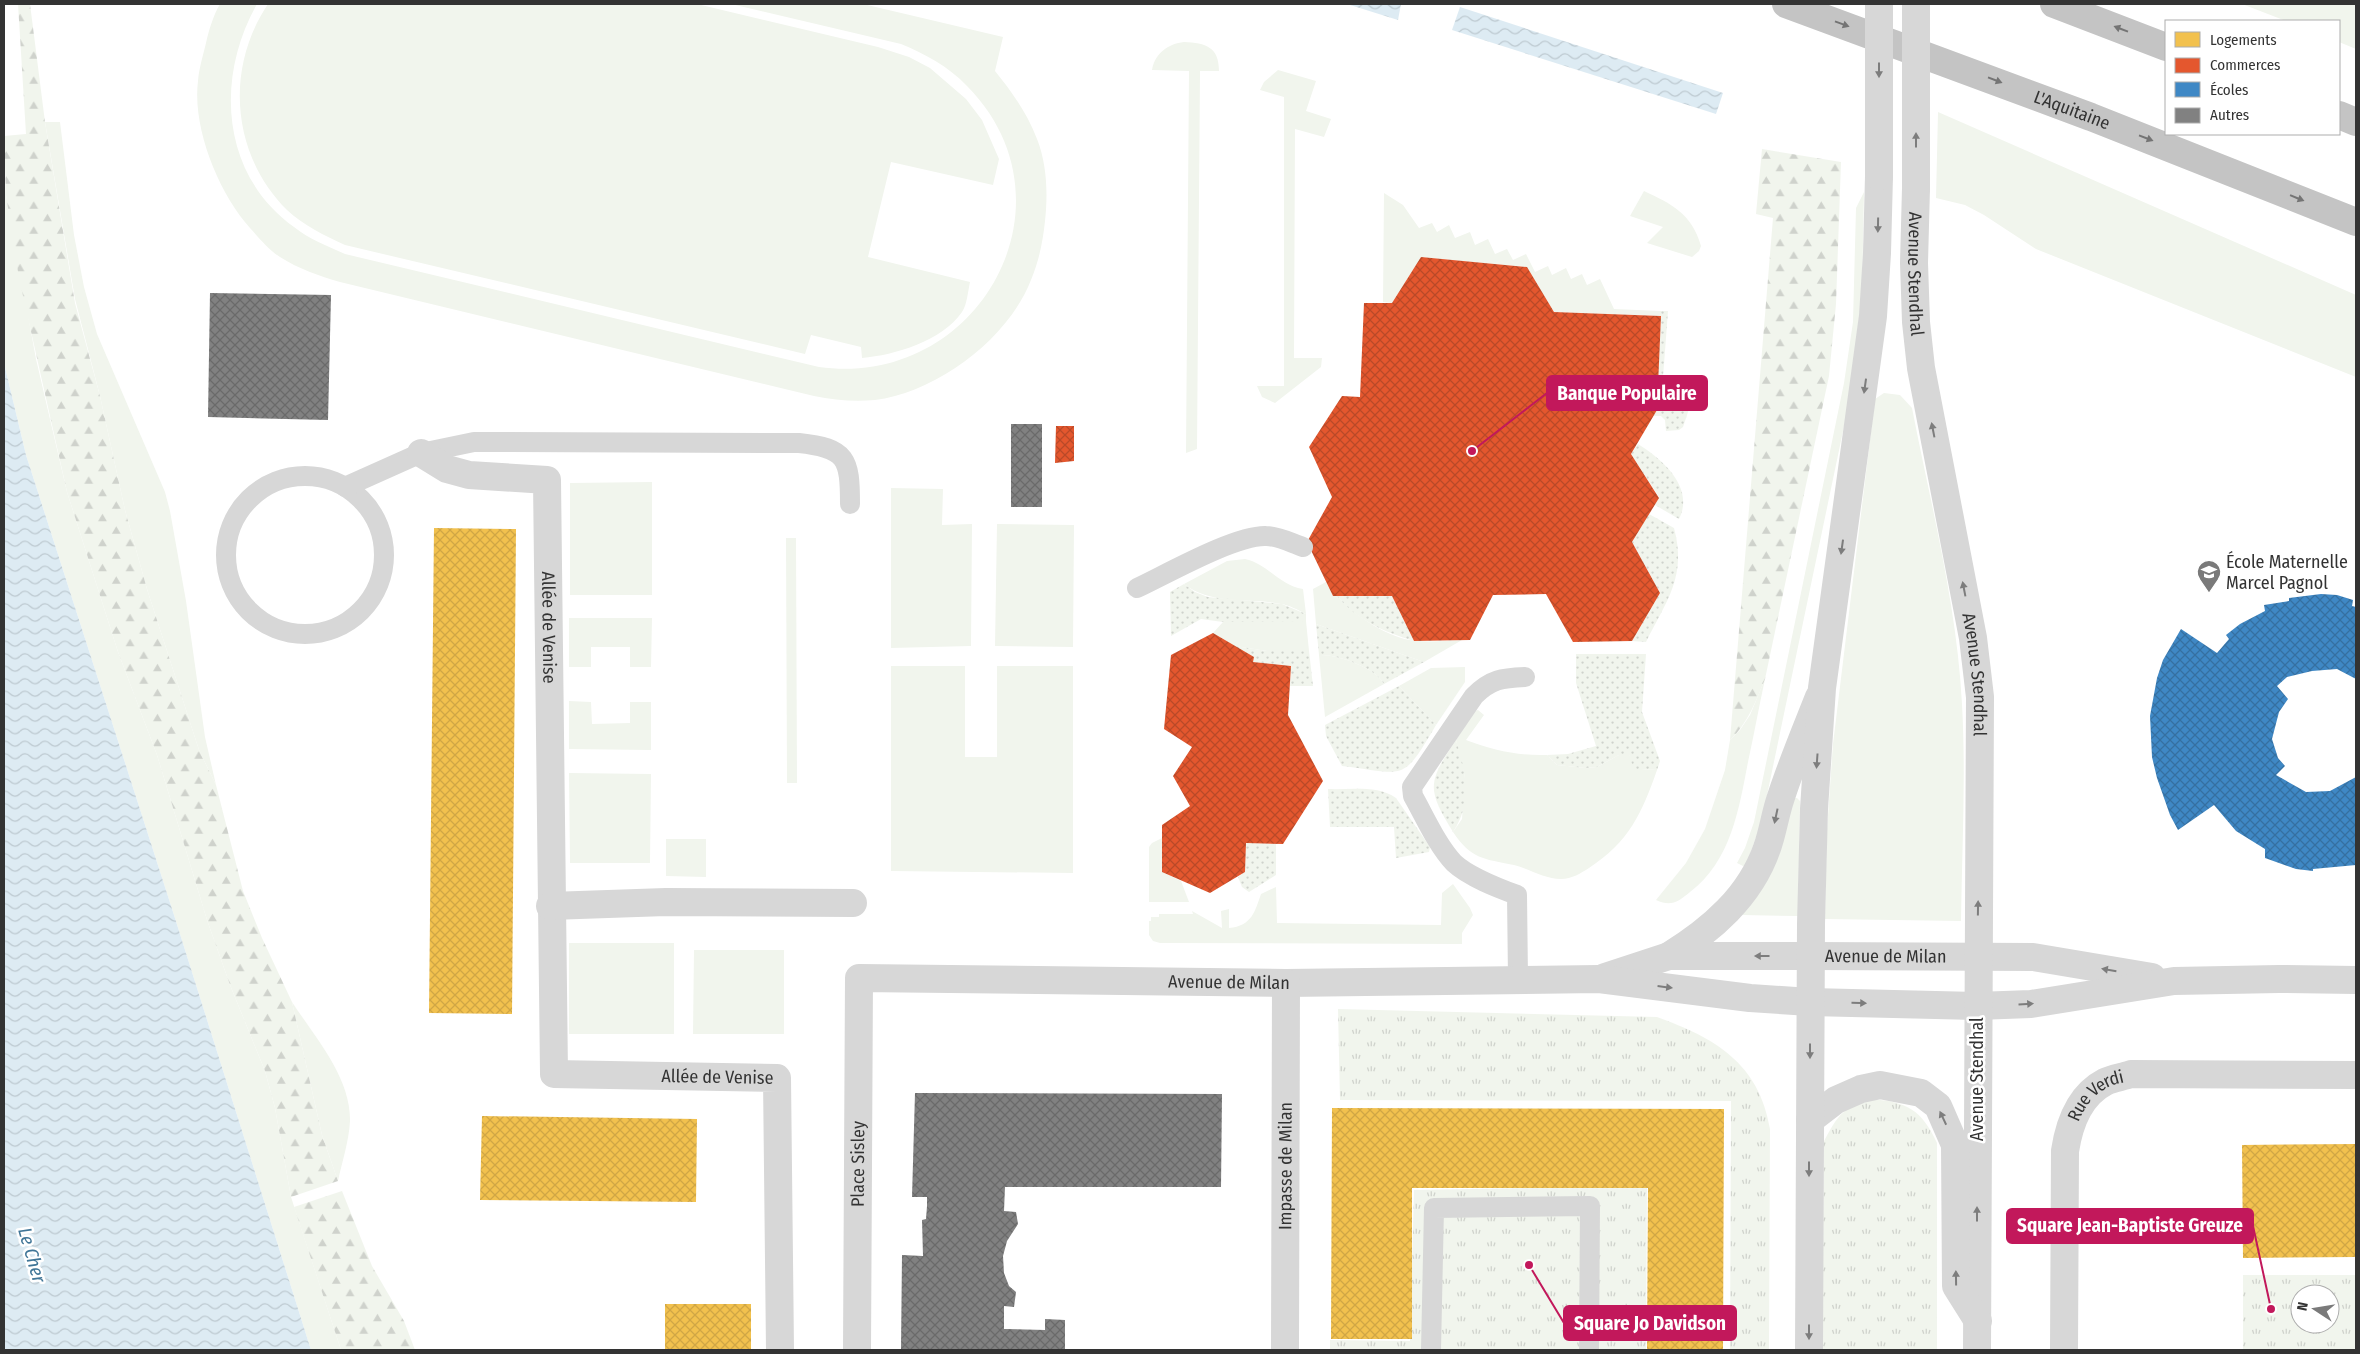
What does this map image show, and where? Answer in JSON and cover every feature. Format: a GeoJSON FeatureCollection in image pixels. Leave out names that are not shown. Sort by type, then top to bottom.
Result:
{"type":"FeatureCollection","features":[{"type":"Feature","properties":{"kind":"highway","name":"L'Aquitaine"},"geometry":{"type":"LineString","coordinates":[[1786,4],[2073,110],[2356,222]]}},
{"type":"Feature","properties":{"kind":"highway"},"geometry":{"type":"LineString","coordinates":[[2054,4],[2165,47]]}},
{"type":"Feature","properties":{"kind":"highway"},"geometry":{"type":"LineString","coordinates":[[2340,115],[2356,122]]}},
{"type":"Feature","properties":{"kind":"street"},"geometry":{"type":"LineString","coordinates":[[1809,1350],[1810,1002],[1814,809],[1822,688],[1866,374],[1877,254],[1879,4]]}},
{"type":"Feature","properties":{"kind":"street","name":"Avenue Stendhal"},"geometry":{"type":"LineString","coordinates":[[1916,4],[1915,293],[1921,368],[1973,638],[1980,697],[1977,1006],[1977,1350]]}},
{"type":"Feature","properties":{"kind":"street","name":"Allée de Venise"},"geometry":{"type":"LineString","coordinates":[[421,453],[447,469],[470,475],[547,480],[552,865],[550,906],[554,1074],[777,1078],[780,1350]]}},
{"type":"Feature","properties":{"kind":"street"},"geometry":{"type":"LineString","coordinates":[[1669,956],[1698,937],[1721,918],[1746,889],[1766,851],[1780,799],[1822,688]]}},
{"type":"Feature","properties":{"kind":"street"},"geometry":{"type":"LineString","coordinates":[[550,906],[666,902],[852,903]]}},
{"type":"Feature","properties":{"kind":"street","name":"Avenue de Milan"},"geometry":{"type":"LineString","coordinates":[[1599,979],[1669,956],[1811,956],[2033,957],[2174,981]]}},
{"type":"Feature","properties":{"kind":"street","name":"Avenue de Milan"},"geometry":{"type":"LineString","coordinates":[[859,978],[1286,983],[1599,979],[1750,998],[1810,1002],[1977,1006],[2031,1004],[2174,981],[2356,980]]}},
{"type":"Feature","properties":{"kind":"street","name":"Place Sisley"},"geometry":{"type":"LineString","coordinates":[[857,1350],[859,978]]}},
{"type":"Feature","properties":{"kind":"street","name":"Impasse de Milan"},"geometry":{"type":"LineString","coordinates":[[1285,1350],[1286,983]]}},
{"type":"Feature","properties":{"kind":"street","name":"Rue Verdi"},"geometry":{"type":"LineString","coordinates":[[2064,1350],[2065,1151],[2069,1125],[2082,1102],[2104,1082],[2131,1074],[2356,1075]]}},
{"type":"Feature","properties":{"kind":"street"},"geometry":{"type":"LineString","coordinates":[[1810,1120],[1836,1100],[1861,1089],[1880,1085],[1921,1094],[1938,1106],[1955,1144],[1956,1286],[1978,1321]]}},
{"type":"Feature","properties":{"kind":"lane"},"geometry":{"type":"LineString","coordinates":[[345,487],[363,501],[376,521],[383,542],[384,566],[377,588],[364,608],[339,626],[325,632],[302,635],[279,630],[258,619],[242,603],[231,582],[227,566],[227,542],[235,520],[254,495],[268,486],[298,476],[314,477],[345,487],[421,453],[474,442],[789,442],[820,445],[832,449],[847,464],[850,476],[850,504]]}},
{"type":"Feature","properties":{"kind":"lane"},"geometry":{"type":"LineString","coordinates":[[1137,588],[1240,540],[1266,536],[1280,538],[1303,547]]}},
{"type":"Feature","properties":{"kind":"lane"},"geometry":{"type":"LineString","coordinates":[[1518,979],[1517,895],[1492,885],[1456,864],[1447,855],[1413,796],[1412,787],[1474,696],[1486,684],[1504,678],[1525,677]]}},
{"type":"Feature","properties":{"kind":"lane"},"geometry":{"type":"LineString","coordinates":[[1431,1350],[1434,1208],[1590,1206],[1589,1350]]}},
{"type":"Feature","properties":{"kind":"green space"},"geometry":{"type":"Polygon","coordinates":[[[18,4],[30,4],[45,122],[75,303],[100,396],[125,510],[147,589],[199,750],[216,785],[243,891],[262,938],[292,1002],[322,1135],[338,1181],[291,1197],[275,1108],[265,1071],[230,985],[207,920],[157,755],[118,652],[67,492],[19,278],[6,195],[4,136],[26,134],[18,4]]]}},
{"type":"Feature","properties":{"kind":"green space"},"geometry":{"type":"Polygon","coordinates":[[[220,4],[257,4],[244,33],[235,63],[231,93],[232,124],[239,153],[252,181],[270,206],[306,235],[345,254],[819,367],[876,366],[926,349],[966,318],[996,278],[1013,232],[1015,182],[1000,132],[967,86],[936,61],[901,44],[731,4],[863,4],[1003,37],[995,71],[1029,120],[1037,139],[1045,169],[1046,211],[1042,243],[1036,266],[1020,302],[1006,323],[968,359],[946,374],[899,395],[859,401],[814,396],[324,277],[287,261],[264,244],[239,214],[228,197],[210,159],[199,119],[198,81],[208,33],[220,4]]]}},
{"type":"Feature","properties":{"kind":"green space"},"geometry":{"type":"Polygon","coordinates":[[[268,4],[697,4],[878,47],[909,57],[930,68],[966,99],[982,120],[999,159],[993,185],[891,162],[868,257],[970,282],[964,309],[943,331],[930,339],[889,354],[862,358],[861,347],[811,335],[805,354],[345,245],[307,225],[287,210],[268,188],[254,163],[245,137],[240,110],[240,83],[245,55],[254,29],[268,4]]]}},
{"type":"Feature","properties":{"kind":"green space"},"geometry":{"type":"Polygon","coordinates":[[[2242,4],[2356,4],[2356,49],[2340,42],[2340,20],[2283,20],[2242,4]]]}},
{"type":"Feature","properties":{"kind":"green space"},"geometry":{"type":"Polygon","coordinates":[[[1184,42],[1205,45],[1210,48],[1217,56],[1219,71],[1200,71],[1197,449],[1186,453],[1189,71],[1152,70],[1156,59],[1163,50],[1184,42]]]}},
{"type":"Feature","properties":{"kind":"green space"},"geometry":{"type":"Polygon","coordinates":[[[1278,70],[1316,81],[1306,111],[1331,119],[1324,137],[1295,129],[1294,358],[1322,358],[1321,367],[1275,403],[1262,397],[1257,386],[1284,386],[1284,97],[1260,90],[1264,82],[1278,70]]]}},
{"type":"Feature","properties":{"kind":"green space"},"geometry":{"type":"Polygon","coordinates":[[[1938,112],[2356,295],[2356,377],[2036,249],[1984,215],[1965,205],[1936,198],[1938,112]]]}},
{"type":"Feature","properties":{"kind":"green space"},"geometry":{"type":"Polygon","coordinates":[[[45,122],[60,122],[74,235],[84,287],[97,334],[165,492],[170,511],[186,601],[205,737],[216,785],[199,750],[147,589],[125,510],[100,396],[75,299],[45,122]]]}},
{"type":"Feature","properties":{"kind":"green space"},"geometry":{"type":"Polygon","coordinates":[[[1762,149],[1841,162],[1836,304],[1829,376],[1765,679],[1747,719],[1730,740],[1773,218],[1756,214],[1762,149]]]}},
{"type":"Feature","properties":{"kind":"green space"},"geometry":{"type":"Polygon","coordinates":[[[4,155],[6,195],[36,359],[67,492],[118,652],[157,755],[207,920],[230,985],[265,1071],[275,1108],[291,1197],[341,1350],[311,1350],[26,455],[4,363],[4,155]]]}},
{"type":"Feature","properties":{"kind":"green space"},"geometry":{"type":"Polygon","coordinates":[[[1644,191],[1680,211],[1692,226],[1701,246],[1699,251],[1692,257],[1647,243],[1663,227],[1630,216],[1644,191]]]}},
{"type":"Feature","properties":{"kind":"green space"},"geometry":{"type":"Polygon","coordinates":[[[1864,192],[1862,295],[1847,412],[1761,824],[1745,867],[1737,863],[1745,848],[1754,822],[1844,383],[1853,322],[1856,208],[1864,192]]]}},
{"type":"Feature","properties":{"kind":"green space"},"geometry":{"type":"Polygon","coordinates":[[[1384,193],[1403,205],[1419,228],[1432,223],[1437,232],[1449,225],[1455,238],[1470,232],[1475,245],[1488,239],[1495,254],[1507,249],[1513,260],[1526,254],[1535,272],[1548,266],[1552,275],[1566,268],[1571,279],[1582,274],[1587,285],[1600,279],[1614,309],[1661,311],[1661,316],[1554,312],[1526,267],[1421,257],[1392,303],[1383,302],[1384,193]]]}},
{"type":"Feature","properties":{"kind":"green space"},"geometry":{"type":"Polygon","coordinates":[[[1661,311],[1668,311],[1661,404],[1690,406],[1683,427],[1679,430],[1666,431],[1665,420],[1661,416],[1653,416],[1657,410],[1661,311]]]}},
{"type":"Feature","properties":{"kind":"green space"},"geometry":{"type":"Polygon","coordinates":[[[1884,393],[1900,395],[1912,408],[1955,630],[1963,731],[1964,785],[1961,921],[1825,919],[1827,830],[1833,744],[1875,399],[1884,393]]]}},
{"type":"Feature","properties":{"kind":"green space"},"geometry":{"type":"Polygon","coordinates":[[[1638,444],[1657,458],[1674,475],[1683,496],[1683,507],[1679,519],[1655,505],[1659,497],[1631,454],[1638,444]]]}},
{"type":"Feature","properties":{"kind":"green space"},"geometry":{"type":"Polygon","coordinates":[[[652,482],[652,595],[570,595],[570,483],[652,482]]]}},
{"type":"Feature","properties":{"kind":"green space"},"geometry":{"type":"Polygon","coordinates":[[[891,488],[943,489],[942,525],[972,524],[971,646],[891,648],[891,488]]]}},
{"type":"Feature","properties":{"kind":"green space"},"geometry":{"type":"Polygon","coordinates":[[[1649,514],[1674,528],[1678,560],[1673,587],[1668,600],[1646,642],[1632,641],[1660,593],[1632,542],[1649,514]]]}},
{"type":"Feature","properties":{"kind":"green space"},"geometry":{"type":"Polygon","coordinates":[[[997,524],[1074,525],[1073,647],[995,646],[997,524]]]}},
{"type":"Feature","properties":{"kind":"green space"},"geometry":{"type":"Polygon","coordinates":[[[786,538],[796,538],[797,783],[787,783],[786,538]]]}},
{"type":"Feature","properties":{"kind":"green space"},"geometry":{"type":"Polygon","coordinates":[[[1245,559],[1260,565],[1287,583],[1303,589],[1306,614],[1294,608],[1268,602],[1218,598],[1195,591],[1184,584],[1227,561],[1245,559]]]}},
{"type":"Feature","properties":{"kind":"green space"},"geometry":{"type":"Polygon","coordinates":[[[1326,582],[1333,596],[1337,596],[1352,611],[1373,625],[1395,636],[1416,641],[1462,640],[1424,662],[1316,624],[1313,589],[1326,582]]]}},
{"type":"Feature","properties":{"kind":"green space"},"geometry":{"type":"Polygon","coordinates":[[[1184,584],[1195,592],[1208,597],[1282,604],[1306,614],[1306,621],[1223,622],[1201,619],[1171,636],[1170,592],[1184,584]]]}},
{"type":"Feature","properties":{"kind":"green space"},"geometry":{"type":"Polygon","coordinates":[[[1337,596],[1392,596],[1414,641],[1392,634],[1372,624],[1353,612],[1337,596]]]}},
{"type":"Feature","properties":{"kind":"green space"},"geometry":{"type":"Polygon","coordinates":[[[569,618],[652,618],[651,667],[630,667],[630,647],[591,647],[591,667],[569,667],[569,618]]]}},
{"type":"Feature","properties":{"kind":"green space"},"geometry":{"type":"Polygon","coordinates":[[[1228,620],[1306,621],[1309,651],[1267,651],[1235,646],[1213,633],[1223,622],[1228,620]]]}},
{"type":"Feature","properties":{"kind":"green space"},"geometry":{"type":"Polygon","coordinates":[[[1316,624],[1424,662],[1384,684],[1364,667],[1345,659],[1319,655],[1316,624]]]}},
{"type":"Feature","properties":{"kind":"green space"},"geometry":{"type":"Polygon","coordinates":[[[1235,646],[1267,651],[1309,651],[1313,686],[1290,686],[1291,666],[1253,662],[1235,646]]]}},
{"type":"Feature","properties":{"kind":"green space"},"geometry":{"type":"Polygon","coordinates":[[[1576,654],[1646,654],[1642,712],[1660,761],[1657,770],[1641,769],[1635,773],[1629,755],[1619,755],[1597,767],[1585,768],[1557,765],[1547,755],[1568,754],[1596,746],[1576,683],[1576,654]]]}},
{"type":"Feature","properties":{"kind":"green space"},"geometry":{"type":"Polygon","coordinates":[[[1319,655],[1345,659],[1364,667],[1384,684],[1325,717],[1319,655]]]}},
{"type":"Feature","properties":{"kind":"green space"},"geometry":{"type":"Polygon","coordinates":[[[891,666],[965,666],[965,757],[997,757],[997,666],[1073,666],[1073,873],[891,871],[891,666]]]}},
{"type":"Feature","properties":{"kind":"green space"},"geometry":{"type":"Polygon","coordinates":[[[1465,667],[1465,682],[1436,725],[1399,686],[1431,668],[1465,667]]]}},
{"type":"Feature","properties":{"kind":"green space"},"geometry":{"type":"Polygon","coordinates":[[[1765,679],[1737,816],[1724,850],[1704,879],[1682,898],[1670,903],[1656,900],[1686,863],[1705,829],[1725,770],[1730,740],[1740,730],[1750,715],[1765,679]]]}},
{"type":"Feature","properties":{"kind":"green space"},"geometry":{"type":"Polygon","coordinates":[[[1399,686],[1436,725],[1416,757],[1408,766],[1391,772],[1342,766],[1326,736],[1325,725],[1399,686]]]}},
{"type":"Feature","properties":{"kind":"green space"},"geometry":{"type":"Polygon","coordinates":[[[569,701],[591,702],[592,724],[630,723],[630,702],[651,702],[651,750],[569,749],[569,701]]]}},
{"type":"Feature","properties":{"kind":"green space"},"geometry":{"type":"Polygon","coordinates":[[[1478,710],[1484,715],[1466,740],[1476,744],[1516,753],[1547,755],[1557,765],[1585,768],[1597,767],[1619,755],[1629,755],[1641,769],[1657,770],[1639,813],[1624,837],[1614,848],[1583,872],[1565,879],[1555,879],[1514,865],[1486,859],[1466,848],[1453,832],[1462,819],[1465,777],[1456,740],[1475,711],[1478,710]]]}},
{"type":"Feature","properties":{"kind":"green space"},"geometry":{"type":"Polygon","coordinates":[[[1456,740],[1463,764],[1466,787],[1463,809],[1453,832],[1438,805],[1434,785],[1440,766],[1456,740]]]}},
{"type":"Feature","properties":{"kind":"green space"},"geometry":{"type":"Polygon","coordinates":[[[569,773],[651,774],[650,863],[570,863],[569,773]]]}},
{"type":"Feature","properties":{"kind":"green space"},"geometry":{"type":"Polygon","coordinates":[[[1328,789],[1381,791],[1396,798],[1430,847],[1429,852],[1396,858],[1394,827],[1330,827],[1328,789]]]}},
{"type":"Feature","properties":{"kind":"green space"},"geometry":{"type":"Polygon","coordinates":[[[1793,798],[1797,798],[1800,801],[1798,916],[1742,915],[1752,903],[1793,798]]]}},
{"type":"Feature","properties":{"kind":"green space"},"geometry":{"type":"Polygon","coordinates":[[[1162,838],[1162,872],[1181,881],[1189,902],[1149,902],[1149,847],[1152,843],[1162,838]]]}},
{"type":"Feature","properties":{"kind":"green space"},"geometry":{"type":"Polygon","coordinates":[[[666,839],[706,839],[706,877],[666,876],[666,839]]]}},
{"type":"Feature","properties":{"kind":"green space"},"geometry":{"type":"Polygon","coordinates":[[[1246,843],[1276,844],[1276,875],[1249,892],[1242,887],[1238,877],[1245,872],[1246,843]]]}},
{"type":"Feature","properties":{"kind":"green space"},"geometry":{"type":"Polygon","coordinates":[[[1453,884],[1473,915],[1462,933],[1462,944],[1160,943],[1153,941],[1149,935],[1149,921],[1151,921],[1151,917],[1159,917],[1159,914],[1193,914],[1192,911],[1222,928],[1221,911],[1229,909],[1229,928],[1237,927],[1248,921],[1251,917],[1261,894],[1276,887],[1277,923],[1441,925],[1442,893],[1453,884]]]}},
{"type":"Feature","properties":{"kind":"green space"},"geometry":{"type":"Polygon","coordinates":[[[569,943],[674,943],[674,1034],[569,1034],[569,943]]]}},
{"type":"Feature","properties":{"kind":"green space"},"geometry":{"type":"Polygon","coordinates":[[[694,950],[784,950],[784,1034],[693,1034],[694,950]]]}},
{"type":"Feature","properties":{"kind":"green space"},"geometry":{"type":"Polygon","coordinates":[[[292,1002],[330,1058],[338,1073],[349,1105],[350,1121],[347,1144],[338,1181],[322,1135],[292,1002]]]}},
{"type":"Feature","properties":{"kind":"green space"},"geometry":{"type":"Polygon","coordinates":[[[1338,1009],[1657,1017],[1698,1034],[1731,1056],[1745,1070],[1756,1087],[1764,1106],[1770,1129],[1769,1350],[1730,1350],[1731,1101],[1340,1100],[1338,1009]]]}},
{"type":"Feature","properties":{"kind":"green space"},"geometry":{"type":"Polygon","coordinates":[[[1872,1099],[1895,1103],[1912,1110],[1919,1115],[1937,1143],[1937,1350],[1822,1350],[1824,1141],[1842,1113],[1872,1099]]]}},
{"type":"Feature","properties":{"kind":"green space"},"geometry":{"type":"Polygon","coordinates":[[[1647,1186],[1646,1350],[1330,1350],[1330,1340],[1410,1341],[1414,1190],[1647,1186]]]}},
{"type":"Feature","properties":{"kind":"green space"},"geometry":{"type":"Polygon","coordinates":[[[342,1191],[372,1266],[404,1321],[415,1350],[341,1350],[294,1207],[342,1191]]]}},
{"type":"Feature","properties":{"kind":"green space"},"geometry":{"type":"Polygon","coordinates":[[[2243,1275],[2356,1275],[2356,1350],[2243,1350],[2243,1275]]]}},
{"type":"Feature","properties":{"kind":"water"},"geometry":{"type":"Polygon","coordinates":[[[1347,4],[1401,4],[1398,20],[1347,4]]]}},
{"type":"Feature","properties":{"kind":"water"},"geometry":{"type":"Polygon","coordinates":[[[1460,7],[1723,93],[1716,114],[1452,30],[1460,7]]]}},
{"type":"Feature","properties":{"kind":"water","name":"Le Cher"},"geometry":{"type":"Polygon","coordinates":[[[4,363],[26,455],[311,1350],[4,1350],[4,363]]]}},
{"type":"Feature","properties":{"kind":"building: Logements"},"geometry":{"type":"Polygon","coordinates":[[[434,528],[516,529],[512,1014],[429,1013],[434,528]]]}},
{"type":"Feature","properties":{"kind":"building: Logements"},"geometry":{"type":"Polygon","coordinates":[[[1332,1108],[1724,1109],[1723,1350],[1647,1350],[1648,1188],[1412,1188],[1412,1339],[1331,1339],[1332,1108]]]}},
{"type":"Feature","properties":{"kind":"building: Logements"},"geometry":{"type":"Polygon","coordinates":[[[482,1116],[697,1119],[696,1202],[480,1200],[482,1116]]]}},
{"type":"Feature","properties":{"kind":"building: Logements"},"geometry":{"type":"Polygon","coordinates":[[[2356,1144],[2356,1257],[2243,1258],[2242,1145],[2356,1144]]]}},
{"type":"Feature","properties":{"kind":"building: Logements"},"geometry":{"type":"Polygon","coordinates":[[[665,1304],[751,1304],[751,1350],[665,1350],[665,1304]]]}},
{"type":"Feature","properties":{"kind":"building: Commerces"},"geometry":{"type":"Polygon","coordinates":[[[1421,257],[1527,267],[1554,312],[1661,316],[1657,410],[1631,454],[1659,498],[1632,542],[1660,593],[1632,641],[1573,642],[1546,594],[1493,595],[1470,640],[1414,641],[1392,596],[1333,596],[1307,542],[1332,497],[1309,447],[1342,396],[1360,397],[1364,303],[1392,303],[1421,257]]]}},
{"type":"Feature","properties":{"kind":"building: Commerces"},"geometry":{"type":"Polygon","coordinates":[[[1056,426],[1074,426],[1074,461],[1055,463],[1056,426]]]}},
{"type":"Feature","properties":{"kind":"building: Commerces"},"geometry":{"type":"Polygon","coordinates":[[[1213,633],[1254,657],[1253,662],[1291,666],[1288,715],[1323,781],[1283,844],[1246,843],[1245,872],[1210,893],[1162,872],[1162,825],[1190,806],[1173,776],[1192,747],[1164,729],[1171,655],[1213,633]]]}},
{"type":"Feature","properties":{"kind":"building: Écoles"},"geometry":{"type":"Polygon","coordinates":[[[2321,594],[2337,595],[2353,600],[2352,606],[2356,607],[2356,679],[2337,669],[2312,671],[2287,677],[2277,686],[2288,699],[2279,712],[2272,739],[2278,758],[2285,766],[2276,775],[2306,792],[2330,791],[2356,777],[2356,865],[2313,869],[2313,871],[2296,869],[2265,858],[2265,849],[2236,831],[2214,805],[2178,830],[2170,815],[2157,778],[2152,757],[2150,716],[2157,678],[2163,660],[2181,629],[2217,653],[2229,639],[2226,635],[2240,624],[2265,611],[2264,605],[2289,601],[2289,598],[2321,594]]]}},
{"type":"Feature","properties":{"kind":"building: Autres"},"geometry":{"type":"Polygon","coordinates":[[[210,293],[331,295],[328,420],[208,417],[210,293]]]}},
{"type":"Feature","properties":{"kind":"building: Autres"},"geometry":{"type":"Polygon","coordinates":[[[1011,424],[1042,424],[1042,507],[1011,507],[1011,424]]]}},
{"type":"Feature","properties":{"kind":"building: Autres"},"geometry":{"type":"Polygon","coordinates":[[[915,1093],[1222,1094],[1221,1187],[1005,1187],[1004,1211],[1016,1212],[1018,1224],[1007,1241],[1003,1256],[1004,1273],[1009,1286],[1016,1292],[1014,1307],[1004,1306],[1004,1329],[1045,1330],[1045,1319],[1065,1320],[1065,1350],[901,1350],[902,1255],[923,1256],[922,1220],[926,1219],[927,1206],[927,1197],[912,1197],[915,1093]]]}},
{"type":"Feature","properties":{"kind":"place","name":"Banque Populaire"},"geometry":{"type":"Point","coordinates":[1472,451]}},
{"type":"Feature","properties":{"kind":"place","name":"École Maternelle Marcel Pagnol"},"geometry":{"type":"Point","coordinates":[2209,593]}},
{"type":"Feature","properties":{"kind":"place","name":"Square Jo Davidson"},"geometry":{"type":"Point","coordinates":[1529,1265]}},
{"type":"Feature","properties":{"kind":"place","name":"Square Jean-Baptiste Greuze"},"geometry":{"type":"Point","coordinates":[2271,1309]}}]}
